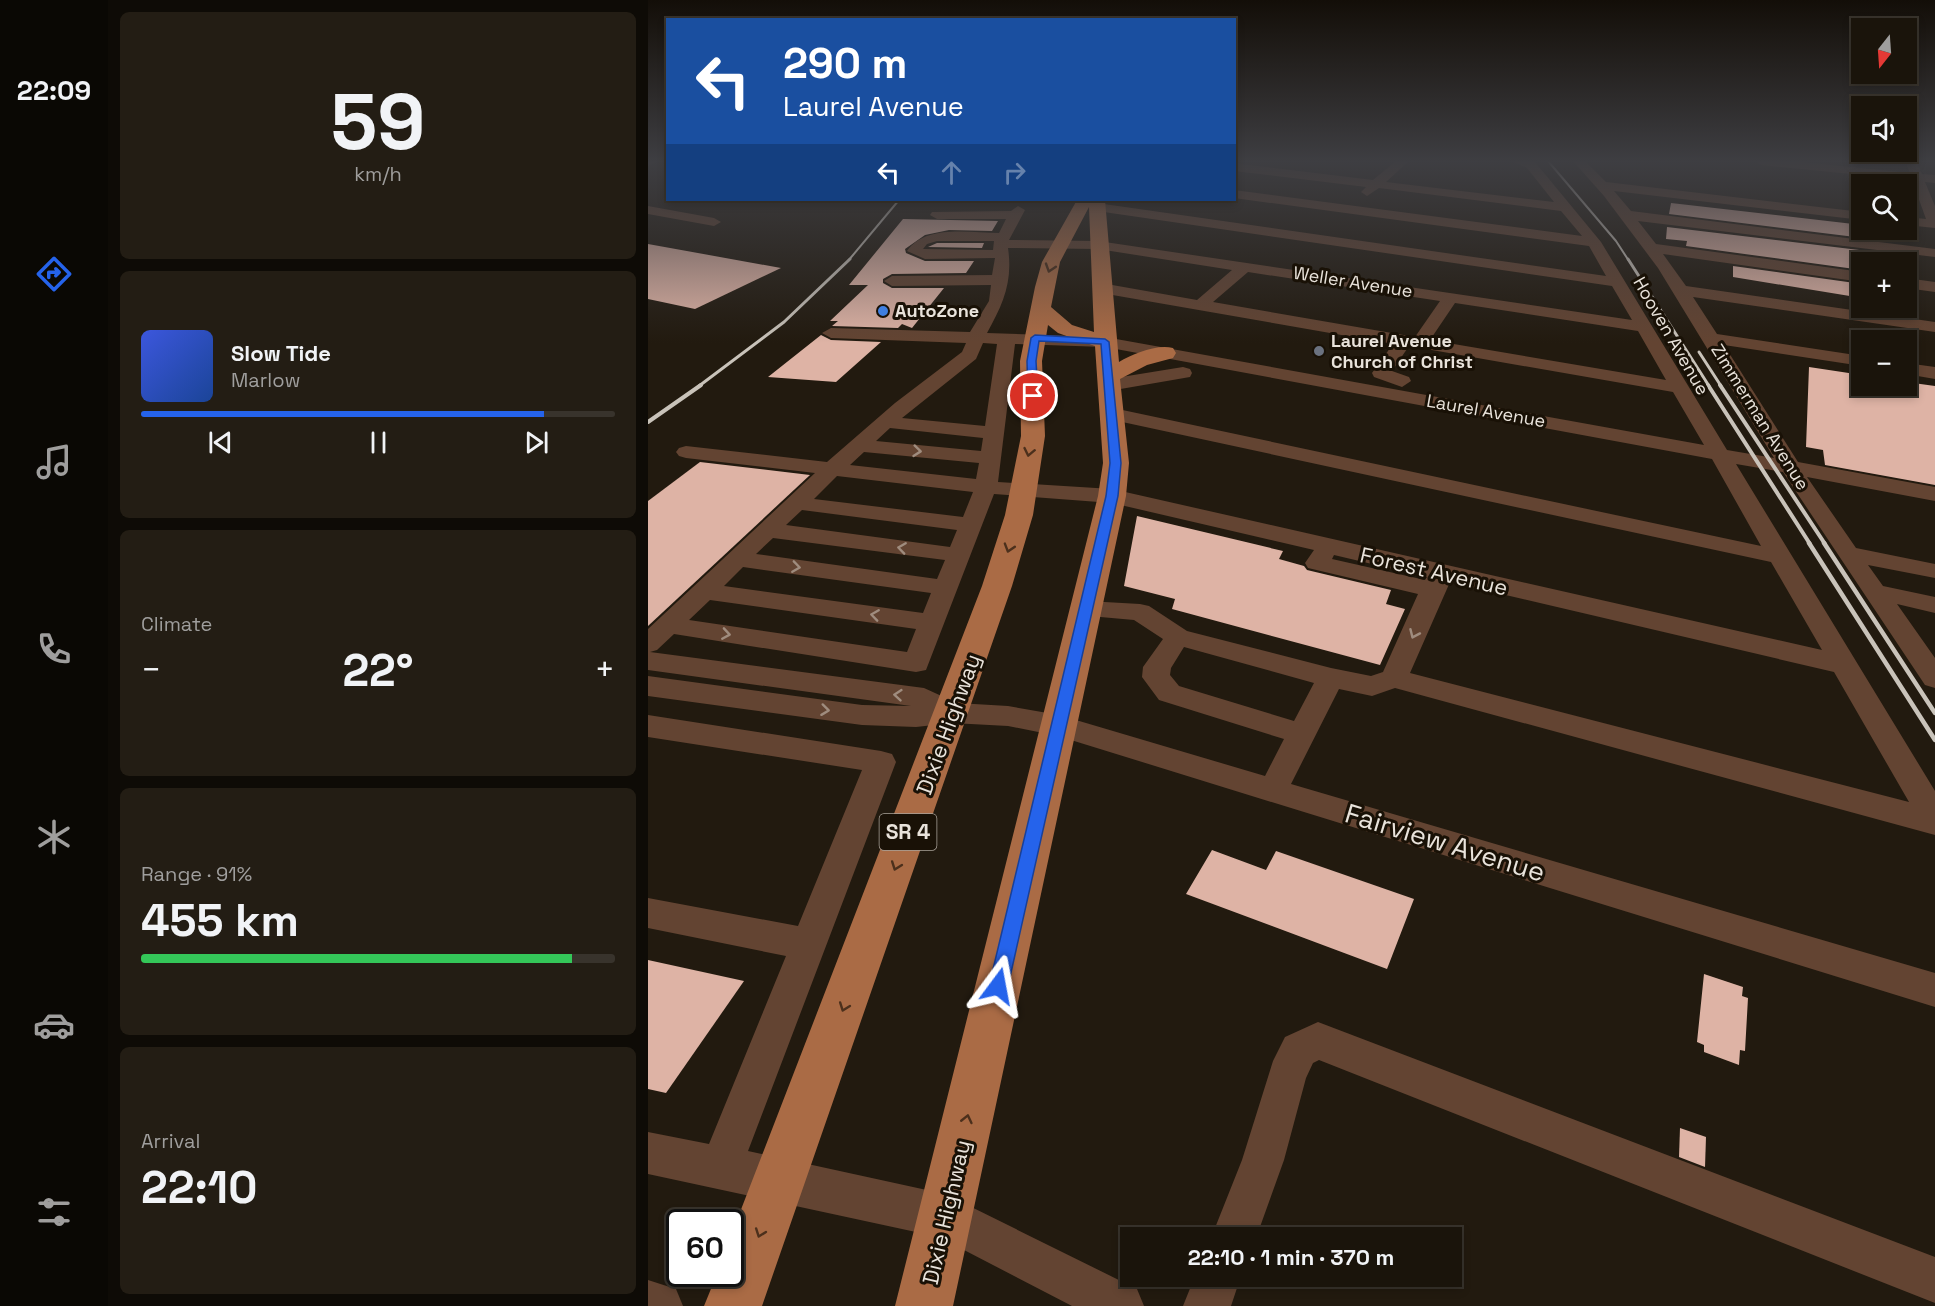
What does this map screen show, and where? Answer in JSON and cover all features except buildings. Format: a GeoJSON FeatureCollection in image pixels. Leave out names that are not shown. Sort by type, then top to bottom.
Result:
{"type":"FeatureCollection","features":[{"type":"Feature","properties":{"kind":"main road","name":"Dixie Highway"},"geometry":{"type":"LineString","coordinates":[[733,1306],[997,586],[1019,515],[1021,491],[1033,436],[1031,361],[1051,262],[1061,242],[1077,222]]}},
{"type":"Feature","properties":{"kind":"main road","name":"Dixie Highway"},"geometry":{"type":"LineString","coordinates":[[924,1306],[1112,496],[1116,463],[1095,222]]}},
{"type":"Feature","properties":{"kind":"main road"},"geometry":{"type":"LineString","coordinates":[[1041,308],[1065,329],[1105,342]]}},
{"type":"Feature","properties":{"kind":"main road"},"geometry":{"type":"LineString","coordinates":[[1111,396],[1139,360],[1165,353]]}},
{"type":"Feature","properties":{"kind":"street"},"geometry":{"type":"LineString","coordinates":[[648,644],[831,470],[885,422],[970,355],[977,336],[997,301],[1002,245],[1012,222]]}},
{"type":"Feature","properties":{"kind":"street"},"geometry":{"type":"LineString","coordinates":[[1217,222],[1617,282]]}},
{"type":"Feature","properties":{"kind":"street"},"geometry":{"type":"LineString","coordinates":[[1279,271],[1333,222]]}},
{"type":"Feature","properties":{"kind":"street"},"geometry":{"type":"LineString","coordinates":[[1449,222],[1594,242]]}},
{"type":"Feature","properties":{"kind":"street","name":"Hooven Avenue"},"geometry":{"type":"LineString","coordinates":[[1577,222],[1594,242],[1719,454]]}},
{"type":"Feature","properties":{"kind":"street","name":"Zimmerman Avenue"},"geometry":{"type":"LineString","coordinates":[[1631,222],[1679,290],[1790,467],[1935,678]]}},
{"type":"Feature","properties":{"kind":"street"},"geometry":{"type":"LineString","coordinates":[[1682,222],[1935,253]]}},
{"type":"Feature","properties":{"kind":"street"},"geometry":{"type":"LineString","coordinates":[[1917,222],[1935,224]]}},
{"type":"Feature","properties":{"kind":"street"},"geometry":{"type":"LineString","coordinates":[[936,237],[1002,245],[925,255],[914,251],[922,240],[936,237]]}},
{"type":"Feature","properties":{"kind":"street","name":"Weller Avenue"},"geometry":{"type":"LineString","coordinates":[[1002,245],[1061,242],[1098,244],[1643,327]]}},
{"type":"Feature","properties":{"kind":"street"},"geometry":{"type":"LineString","coordinates":[[1650,248],[1851,275]]}},
{"type":"Feature","properties":{"kind":"street"},"geometry":{"type":"LineString","coordinates":[[1200,305],[1246,266]]}},
{"type":"Feature","properties":{"kind":"street"},"geometry":{"type":"LineString","coordinates":[[892,281],[999,280]]}},
{"type":"Feature","properties":{"kind":"street"},"geometry":{"type":"LineString","coordinates":[[1917,285],[1935,287]]}},
{"type":"Feature","properties":{"kind":"street"},"geometry":{"type":"LineString","coordinates":[[1101,288],[1680,388]]}},
{"type":"Feature","properties":{"kind":"street"},"geometry":{"type":"LineString","coordinates":[[1679,290],[1935,327]]}},
{"type":"Feature","properties":{"kind":"street"},"geometry":{"type":"LineString","coordinates":[[1397,387],[1381,373],[1417,343],[1451,297]]}},
{"type":"Feature","properties":{"kind":"street","name":"Laurel Avenue"},"geometry":{"type":"LineString","coordinates":[[831,333],[1105,342],[1260,370],[1397,387],[1719,454],[1935,494]]}},
{"type":"Feature","properties":{"kind":"street"},"geometry":{"type":"LineString","coordinates":[[668,625],[916,663],[986,487],[1007,337]]}},
{"type":"Feature","properties":{"kind":"street"},"geometry":{"type":"LineString","coordinates":[[1710,338],[1851,360]]}},
{"type":"Feature","properties":{"kind":"street"},"geometry":{"type":"LineString","coordinates":[[1111,396],[1145,393],[1183,373],[1198,359]]}},
{"type":"Feature","properties":{"kind":"street"},"geometry":{"type":"LineString","coordinates":[[1183,373],[1242,384],[1260,370]]}},
{"type":"Feature","properties":{"kind":"street"},"geometry":{"type":"LineString","coordinates":[[1917,370],[1935,373]]}},
{"type":"Feature","properties":{"kind":"street"},"geometry":{"type":"LineString","coordinates":[[1111,396],[1780,557]]}},
{"type":"Feature","properties":{"kind":"street"},"geometry":{"type":"LineString","coordinates":[[885,422],[994,433]]}},
{"type":"Feature","properties":{"kind":"street"},"geometry":{"type":"LineString","coordinates":[[859,445],[990,458]]}},
{"type":"Feature","properties":{"kind":"street","name":"Forest Avenue"},"geometry":{"type":"LineString","coordinates":[[686,453],[1021,491],[1112,496],[1328,546],[1438,581],[1845,665]]}},
{"type":"Feature","properties":{"kind":"street"},"geometry":{"type":"LineString","coordinates":[[1719,454],[1935,820]]}},
{"type":"Feature","properties":{"kind":"street"},"geometry":{"type":"LineString","coordinates":[[796,503],[971,525]]}},
{"type":"Feature","properties":{"kind":"street"},"geometry":{"type":"LineString","coordinates":[[768,530],[960,555]]}},
{"type":"Feature","properties":{"kind":"street"},"geometry":{"type":"LineString","coordinates":[[1849,554],[1935,571]]}},
{"type":"Feature","properties":{"kind":"street"},"geometry":{"type":"LineString","coordinates":[[738,559],[947,588]]}},
{"type":"Feature","properties":{"kind":"street"},"geometry":{"type":"LineString","coordinates":[[1394,678],[1438,581]]}},
{"type":"Feature","properties":{"kind":"street"},"geometry":{"type":"LineString","coordinates":[[704,591],[933,623]]}},
{"type":"Feature","properties":{"kind":"street"},"geometry":{"type":"LineString","coordinates":[[1876,592],[1935,605]]}},
{"type":"Feature","properties":{"kind":"street"},"geometry":{"type":"LineString","coordinates":[[1087,609],[1140,612],[1178,638],[1331,678],[1372,686],[1394,678],[1935,820]]}},
{"type":"Feature","properties":{"kind":"street"},"geometry":{"type":"LineString","coordinates":[[1178,638],[1157,667],[1156,677],[1169,693],[1300,733]]}},
{"type":"Feature","properties":{"kind":"street"},"geometry":{"type":"LineString","coordinates":[[648,660],[775,692]]}},
{"type":"Feature","properties":{"kind":"street"},"geometry":{"type":"LineString","coordinates":[[1272,790],[1331,678]]}},
{"type":"Feature","properties":{"kind":"street"},"geometry":{"type":"LineString","coordinates":[[648,686],[775,692]]}},
{"type":"Feature","properties":{"kind":"street","name":"Fairview Avenue"},"geometry":{"type":"LineString","coordinates":[[775,692],[862,715],[916,717],[952,713],[1008,716],[1059,726],[1935,990]]}},
{"type":"Feature","properties":{"kind":"street"},"geometry":{"type":"LineString","coordinates":[[648,726],[881,762],[721,1167]]}},
{"type":"Feature","properties":{"kind":"street"},"geometry":{"type":"LineString","coordinates":[[648,914],[808,944]]}},
{"type":"Feature","properties":{"kind":"street"},"geometry":{"type":"LineString","coordinates":[[1237,1227],[1263,1160],[1287,1074],[1299,1050],[1318,1041],[1935,1280]]}},
{"type":"Feature","properties":{"kind":"street"},"geometry":{"type":"LineString","coordinates":[[648,1152],[945,1216],[1120,1306]]}},
{"type":"Feature","properties":{"kind":"street"},"geometry":{"type":"LineString","coordinates":[[1207,1306],[1214,1287]]}},
{"type":"Feature","properties":{"kind":"street"},"geometry":{"type":"LineString","coordinates":[[648,1303],[659,1306]]}},
{"type":"Feature","properties":{"kind":"railway"},"geometry":{"type":"LineString","coordinates":[[848,261],[881,222]]}},
{"type":"Feature","properties":{"kind":"railway"},"geometry":{"type":"LineString","coordinates":[[1600,222],[1629,261]]}},
{"type":"Feature","properties":{"kind":"railway"},"geometry":{"type":"LineString","coordinates":[[1628,259],[1709,386]]}},
{"type":"Feature","properties":{"kind":"railway"},"geometry":{"type":"LineString","coordinates":[[699,386],[784,322],[848,261]]}},
{"type":"Feature","properties":{"kind":"railway"},"geometry":{"type":"LineString","coordinates":[[1699,352],[1721,386]]}},
{"type":"Feature","properties":{"kind":"railway"},"geometry":{"type":"LineString","coordinates":[[648,422],[701,385]]}},
{"type":"Feature","properties":{"kind":"railway"},"geometry":{"type":"LineString","coordinates":[[1708,385],[1810,544]]}},
{"type":"Feature","properties":{"kind":"railway"},"geometry":{"type":"LineString","coordinates":[[1720,385],[1825,544]]}},
{"type":"Feature","properties":{"kind":"railway"},"geometry":{"type":"LineString","coordinates":[[1809,543],[1935,740]]}},
{"type":"Feature","properties":{"kind":"railway"},"geometry":{"type":"LineString","coordinates":[[1824,543],[1935,713]]}},
{"type":"Feature","properties":{"kind":"place","name":"AutoZone"},"geometry":{"type":"Point","coordinates":[883,311]}},
{"type":"Feature","properties":{"kind":"place","name":"Laurel Avenue Church of Christ"},"geometry":{"type":"Point","coordinates":[1319,351]}},
{"type":"Feature","properties":{"kind":"route"},"geometry":{"type":"LineString","coordinates":[[998,986],[1112,496],[1116,463],[1105,342],[1035,338],[1031,361],[1033,396]]}}]}
